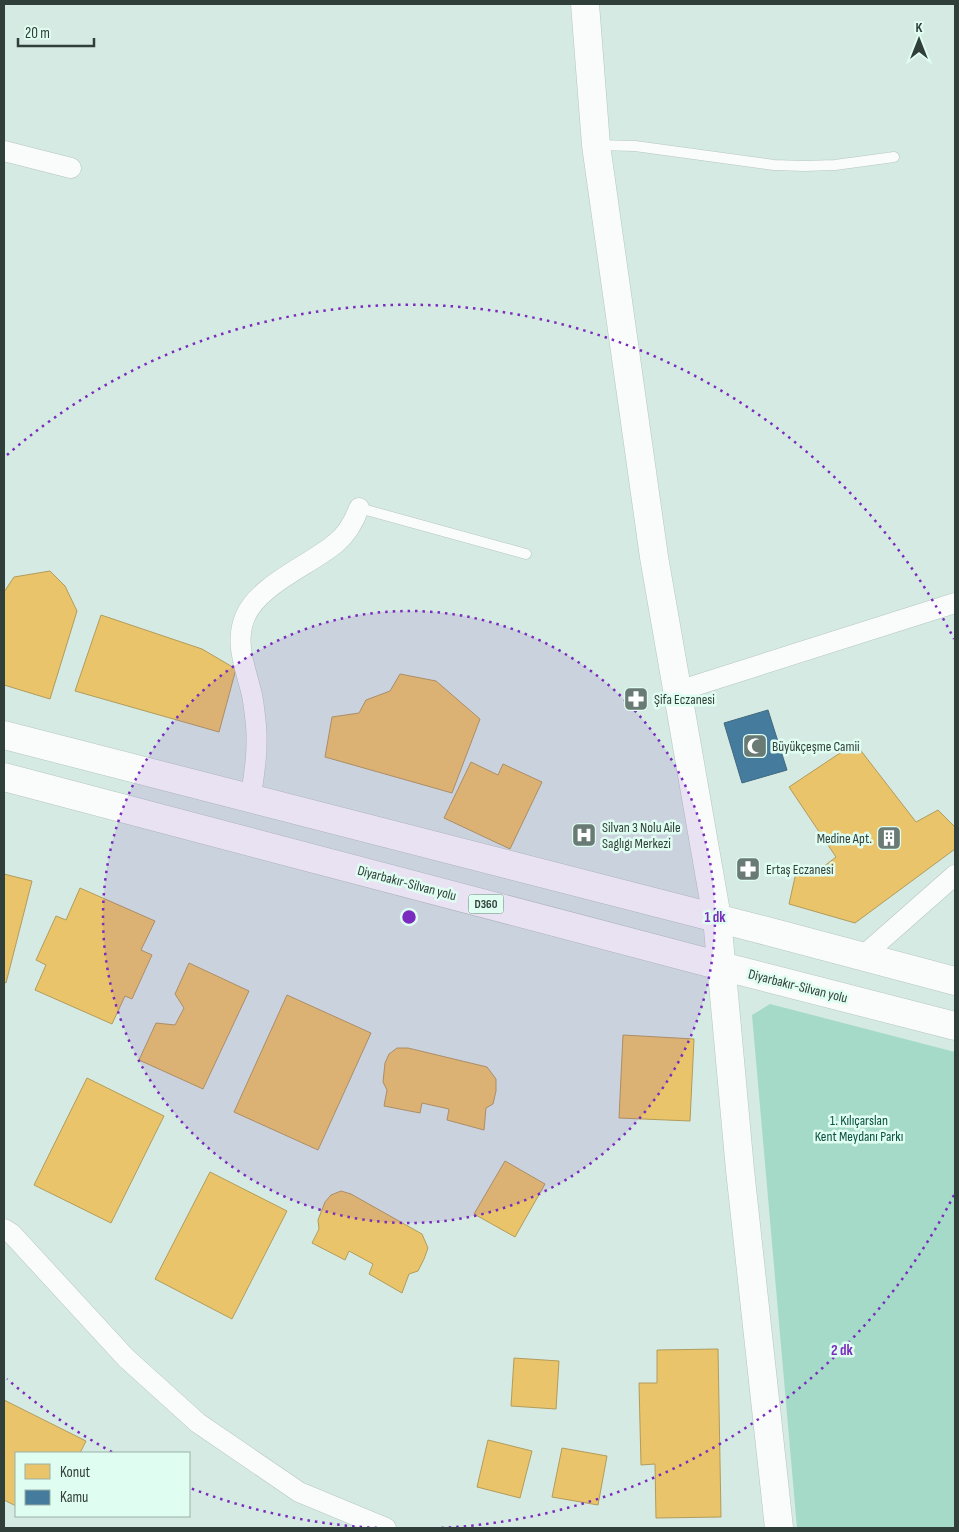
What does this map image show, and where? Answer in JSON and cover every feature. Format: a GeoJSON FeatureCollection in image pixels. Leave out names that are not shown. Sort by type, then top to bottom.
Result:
{"type":"FeatureCollection","features":[{"type":"Feature","properties":{"kind":"main road"},"geometry":{"type":"LineString","coordinates":[[585,4],[596,145],[654,557],[717,918],[741,1180],[779,1528]]}},
{"type":"Feature","properties":{"kind":"main road"},"geometry":{"type":"LineString","coordinates":[[16,738],[955,981]]}},
{"type":"Feature","properties":{"kind":"main road","name":"Diyarbakır-Silvan yolu"},"geometry":{"type":"LineString","coordinates":[[10,779],[955,1026]]}},
{"type":"Feature","properties":{"kind":"street"},"geometry":{"type":"LineString","coordinates":[[4,150],[71,168]]}},
{"type":"Feature","properties":{"kind":"street"},"geometry":{"type":"LineString","coordinates":[[250,798],[256,761],[256,726],[253,697],[240,644],[245,616],[264,592],[337,542],[354,522],[359,508]]}},
{"type":"Feature","properties":{"kind":"street"},"geometry":{"type":"LineString","coordinates":[[678,692],[955,603]]}},
{"type":"Feature","properties":{"kind":"street"},"geometry":{"type":"LineString","coordinates":[[863,956],[955,875]]}},
{"type":"Feature","properties":{"kind":"street"},"geometry":{"type":"LineString","coordinates":[[4,1229],[12,1234],[126,1358],[198,1423],[299,1492],[386,1528]]}},
{"type":"Feature","properties":{"kind":"lane"},"geometry":{"type":"LineString","coordinates":[[596,145],[643,147],[774,165],[804,166],[865,162],[894,157]]}},
{"type":"Feature","properties":{"kind":"lane"},"geometry":{"type":"LineString","coordinates":[[359,508],[526,554]]}},
{"type":"Feature","properties":{"kind":"green space","name":"1. Kılıçarslan Kent Meydanı Parkı"},"geometry":{"type":"Polygon","coordinates":[[[770,1004],[955,1052],[955,1528],[797,1528],[752,1015],[770,1004]]]}},
{"type":"Feature","properties":{"kind":"building: Konut"},"geometry":{"type":"Polygon","coordinates":[[[50,571],[65,586],[77,611],[50,699],[4,685],[4,592],[14,577],[50,571]]]}},
{"type":"Feature","properties":{"kind":"building: Konut"},"geometry":{"type":"Polygon","coordinates":[[[101,615],[202,649],[236,669],[219,732],[75,691],[101,615]]]}},
{"type":"Feature","properties":{"kind":"building: Konut"},"geometry":{"type":"Polygon","coordinates":[[[400,674],[436,681],[480,719],[452,793],[325,757],[332,717],[359,713],[366,700],[390,691],[400,674]]]}},
{"type":"Feature","properties":{"kind":"building: Konut","name":"Medine Apt."},"geometry":{"type":"Polygon","coordinates":[[[855,743],[916,822],[938,810],[955,827],[955,849],[855,923],[789,904],[797,868],[818,871],[836,857],[789,787],[855,743]]]}},
{"type":"Feature","properties":{"kind":"building: Konut"},"geometry":{"type":"Polygon","coordinates":[[[471,762],[498,775],[503,764],[542,782],[510,849],[444,818],[471,762]]]}},
{"type":"Feature","properties":{"kind":"building: Konut"},"geometry":{"type":"Polygon","coordinates":[[[4,874],[32,881],[6,983],[4,982],[4,874]]]}},
{"type":"Feature","properties":{"kind":"building: Konut"},"geometry":{"type":"Polygon","coordinates":[[[80,888],[155,921],[141,950],[152,955],[132,999],[125,996],[112,1024],[35,990],[46,965],[36,960],[56,916],[66,920],[80,888]]]}},
{"type":"Feature","properties":{"kind":"building: Konut"},"geometry":{"type":"Polygon","coordinates":[[[189,963],[249,991],[203,1089],[139,1060],[156,1023],[175,1025],[184,1008],[175,994],[189,963]]]}},
{"type":"Feature","properties":{"kind":"building: Konut"},"geometry":{"type":"Polygon","coordinates":[[[287,995],[371,1033],[318,1150],[234,1112],[287,995]]]}},
{"type":"Feature","properties":{"kind":"building: Konut"},"geometry":{"type":"Polygon","coordinates":[[[623,1035],[694,1039],[690,1121],[619,1118],[623,1035]]]}},
{"type":"Feature","properties":{"kind":"building: Konut"},"geometry":{"type":"Polygon","coordinates":[[[397,1048],[408,1048],[487,1067],[496,1079],[496,1091],[493,1104],[486,1108],[484,1130],[447,1120],[449,1109],[422,1103],[420,1113],[384,1106],[387,1090],[383,1082],[385,1063],[389,1054],[397,1048]]]}},
{"type":"Feature","properties":{"kind":"building: Konut"},"geometry":{"type":"Polygon","coordinates":[[[87,1078],[164,1116],[111,1223],[34,1185],[87,1078]]]}},
{"type":"Feature","properties":{"kind":"building: Konut"},"geometry":{"type":"Polygon","coordinates":[[[505,1161],[545,1184],[515,1237],[474,1214],[505,1161]]]}},
{"type":"Feature","properties":{"kind":"building: Konut"},"geometry":{"type":"Polygon","coordinates":[[[210,1172],[287,1211],[232,1319],[155,1279],[210,1172]]]}},
{"type":"Feature","properties":{"kind":"building: Konut"},"geometry":{"type":"Polygon","coordinates":[[[341,1191],[351,1194],[422,1234],[428,1248],[418,1271],[409,1274],[402,1293],[369,1274],[373,1264],[349,1251],[345,1260],[312,1243],[319,1229],[318,1220],[325,1202],[331,1195],[341,1191]]]}},
{"type":"Feature","properties":{"kind":"building: Konut"},"geometry":{"type":"Polygon","coordinates":[[[718,1349],[721,1517],[656,1518],[655,1464],[641,1465],[639,1383],[657,1383],[657,1350],[718,1349]]]}},
{"type":"Feature","properties":{"kind":"building: Konut"},"geometry":{"type":"Polygon","coordinates":[[[514,1358],[559,1361],[556,1409],[511,1406],[514,1358]]]}},
{"type":"Feature","properties":{"kind":"building: Konut"},"geometry":{"type":"Polygon","coordinates":[[[4,1400],[86,1441],[80,1452],[15,1452],[15,1506],[4,1500],[4,1400]]]}},
{"type":"Feature","properties":{"kind":"building: Konut"},"geometry":{"type":"Polygon","coordinates":[[[488,1440],[532,1451],[520,1498],[477,1487],[488,1440]]]}},
{"type":"Feature","properties":{"kind":"building: Konut"},"geometry":{"type":"Polygon","coordinates":[[[562,1448],[607,1456],[598,1505],[552,1497],[562,1448]]]}},
{"type":"Feature","properties":{"kind":"building: Kamu","name":"Büyükçeşme Camii"},"geometry":{"type":"Polygon","coordinates":[[[768,710],[787,770],[742,783],[724,723],[768,710]]]}},
{"type":"Feature","properties":{"kind":"place","name":"Şifa Eczanesi"},"geometry":{"type":"Point","coordinates":[636,699]}},
{"type":"Feature","properties":{"kind":"place","name":"Büyükçeşme Camii"},"geometry":{"type":"Point","coordinates":[755,746]}},
{"type":"Feature","properties":{"kind":"place","name":"Silvan 3 Nolu Aile Saglıgı Merkezi"},"geometry":{"type":"Point","coordinates":[584,835]}},
{"type":"Feature","properties":{"kind":"place","name":"Medine Apt."},"geometry":{"type":"Point","coordinates":[889,838]}},
{"type":"Feature","properties":{"kind":"place","name":"Ertaş Eczanesi"},"geometry":{"type":"Point","coordinates":[748,869]}}]}
